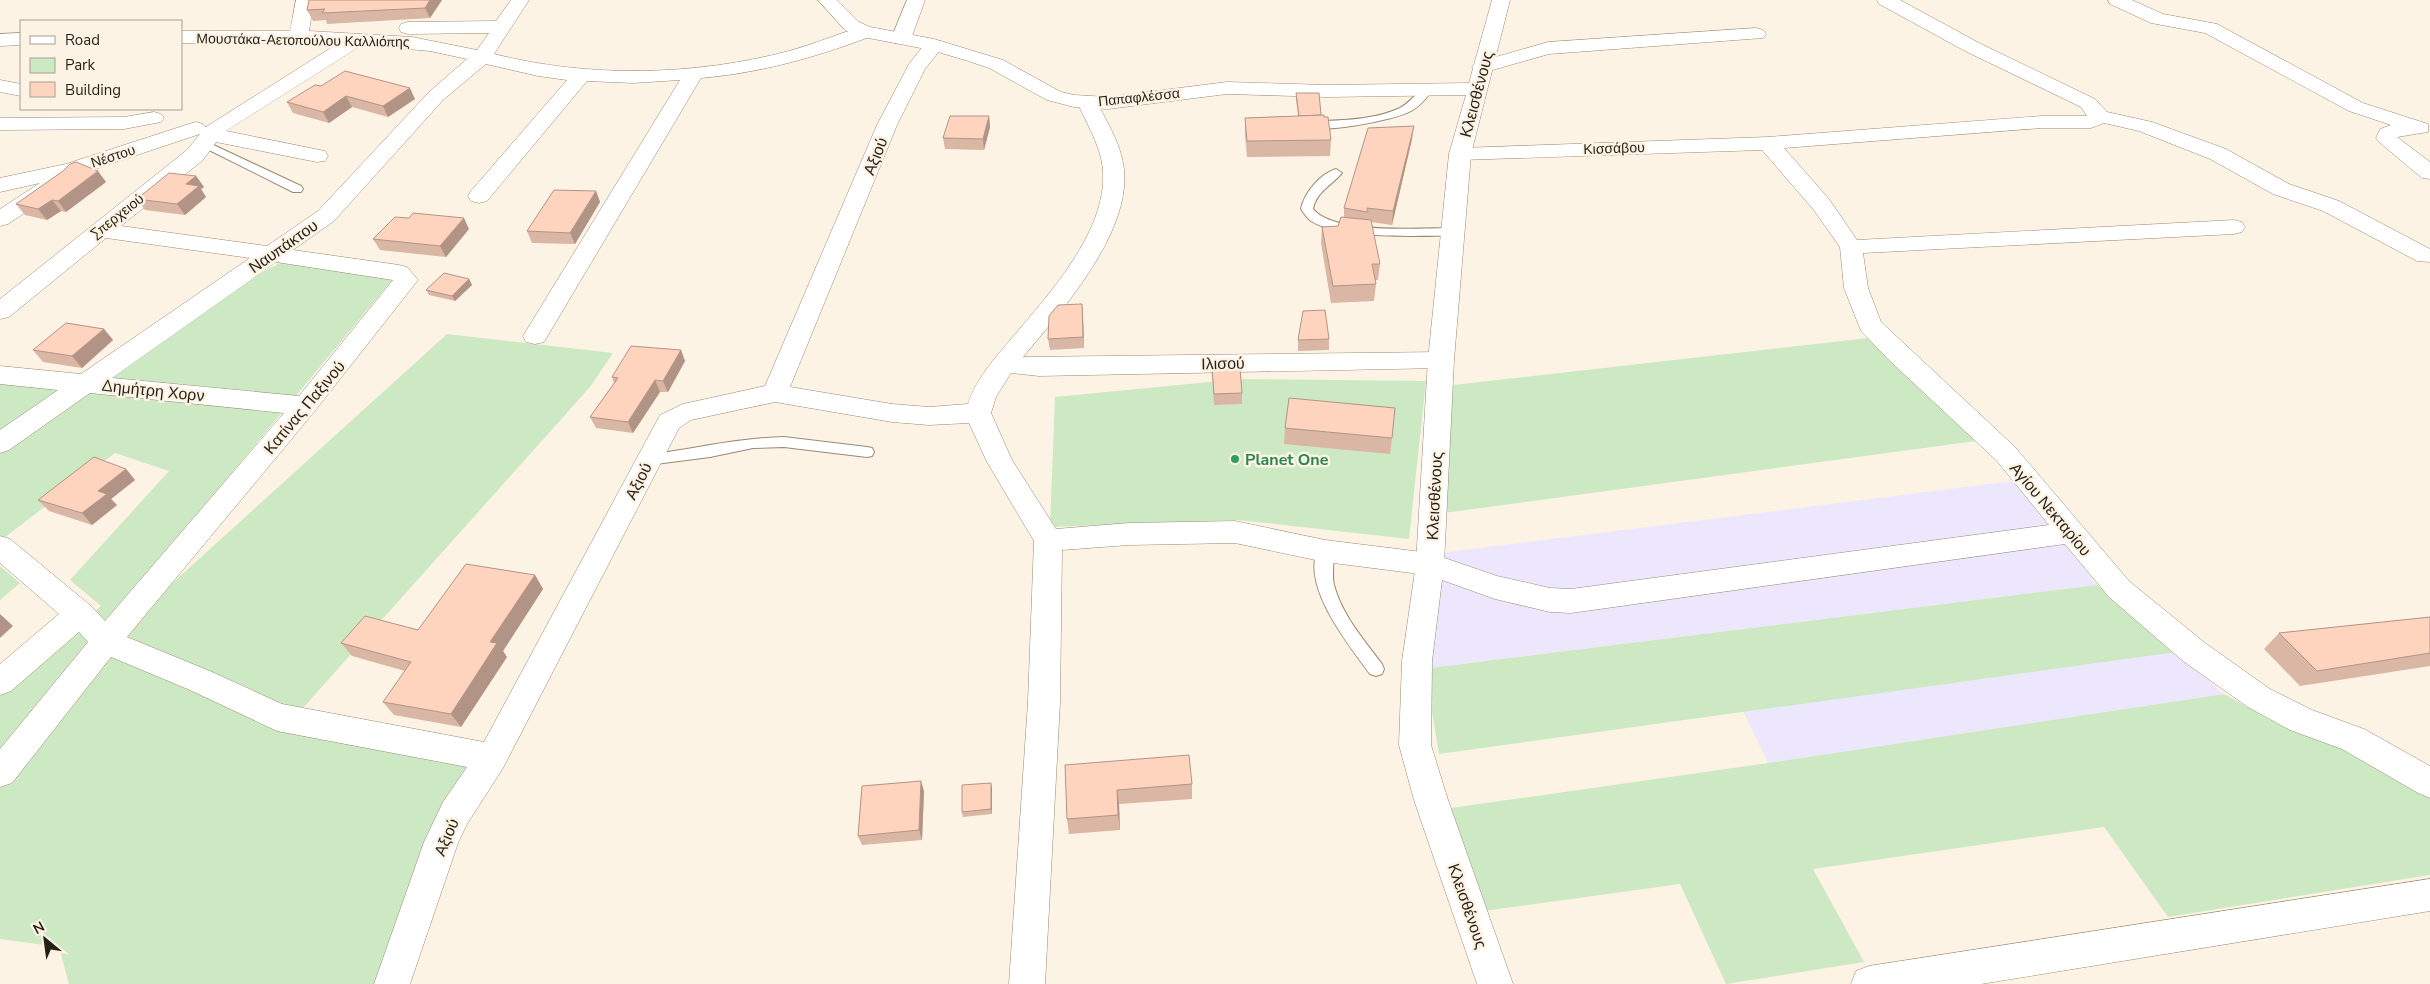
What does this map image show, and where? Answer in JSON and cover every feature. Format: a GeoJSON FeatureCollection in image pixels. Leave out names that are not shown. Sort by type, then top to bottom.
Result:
{"type":"FeatureCollection","features":[{"type":"Feature","properties":{"kind":"street"},"geometry":{"type":"LineString","coordinates":[[285,56],[305,0]]}},
{"type":"Feature","properties":{"kind":"street","name":"Ναυπάκτου"},"geometry":{"type":"LineString","coordinates":[[0,442],[326,216],[436,96],[482,57],[520,0]]}},
{"type":"Feature","properties":{"kind":"street","name":"Παπαφλέσσα"},"geometry":{"type":"LineString","coordinates":[[827,0],[852,26],[865,32],[934,45],[996,64],[1054,96],[1087,102],[1122,102],[1227,88],[1326,91],[1427,90],[1479,78],[1553,47],[1756,34]]}},
{"type":"Feature","properties":{"kind":"street"},"geometry":{"type":"LineString","coordinates":[[901,39],[916,0]]}},
{"type":"Feature","properties":{"kind":"street","name":"Κλεισθένους"},"geometry":{"type":"LineString","coordinates":[[1496,984],[1432,800],[1415,745],[1416,661],[1430,564],[1441,360],[1460,154],[1479,78],[1502,0]]}},
{"type":"Feature","properties":{"kind":"street"},"geometry":{"type":"LineString","coordinates":[[1886,0],[1974,48],[2088,103],[2096,109],[2098,116],[2145,126],[2218,154],[2281,189],[2330,206],[2425,256]]}},
{"type":"Feature","properties":{"kind":"street"},"geometry":{"type":"LineString","coordinates":[[2117,0],[2158,19],[2210,28],[2348,103],[2426,128]]}},
{"type":"Feature","properties":{"kind":"street"},"geometry":{"type":"LineString","coordinates":[[331,38],[363,30],[501,27]]}},
{"type":"Feature","properties":{"kind":"street","name":"Μουστάκα-Αετοπούλου Καλλιόπης"},"geometry":{"type":"LineString","coordinates":[[182,37],[285,56],[331,38],[433,45],[537,70],[653,77],[694,74],[787,56],[838,44],[865,32]]}},
{"type":"Feature","properties":{"kind":"street"},"geometry":{"type":"LineString","coordinates":[[0,40],[20,39]]}},
{"type":"Feature","properties":{"kind":"street","name":"Σπερχειού"},"geometry":{"type":"LineString","coordinates":[[0,311],[195,156],[206,134],[285,56],[358,39]]}},
{"type":"Feature","properties":{"kind":"street","name":"Αξιού"},"geometry":{"type":"LineString","coordinates":[[392,984],[409,940],[441,842],[455,813],[492,758],[669,422],[683,413],[775,393],[887,125],[916,68],[934,45]]}},
{"type":"Feature","properties":{"kind":"street"},"geometry":{"type":"LineString","coordinates":[[478,196],[582,74]]}},
{"type":"Feature","properties":{"kind":"street"},"geometry":{"type":"LineString","coordinates":[[535,336],[694,74]]}},
{"type":"Feature","properties":{"kind":"street"},"geometry":{"type":"LineString","coordinates":[[0,86],[20,90]]}},
{"type":"Feature","properties":{"kind":"street"},"geometry":{"type":"LineString","coordinates":[[1027,984],[1044,702],[1048,540],[1000,462],[978,413],[983,396],[1004,364],[1053,305],[1093,247],[1107,217],[1113,190],[1112,159],[1105,139],[1087,102]]}},
{"type":"Feature","properties":{"kind":"street"},"geometry":{"type":"LineString","coordinates":[[0,219],[78,167],[119,116]]}},
{"type":"Feature","properties":{"kind":"street"},"geometry":{"type":"LineString","coordinates":[[0,124],[119,116],[154,118],[206,134],[317,156]]}},
{"type":"Feature","properties":{"kind":"street","name":"Κισσάβου"},"geometry":{"type":"LineString","coordinates":[[1460,154],[1768,143],[2042,122],[2091,122],[2098,116]]}},
{"type":"Feature","properties":{"kind":"street"},"geometry":{"type":"LineString","coordinates":[[2426,128],[2396,130],[2387,133],[2386,138],[2430,173]]}},
{"type":"Feature","properties":{"kind":"street","name":"Νέστου"},"geometry":{"type":"LineString","coordinates":[[4,184],[206,134]]}},
{"type":"Feature","properties":{"kind":"street","name":"Αγίου Νεκταρίου"},"geometry":{"type":"LineString","coordinates":[[1768,143],[1821,204],[1851,247],[1856,288],[1870,325],[1899,355],[2006,454],[2069,532],[2119,589],[2194,652],[2259,698],[2301,720],[2353,738],[2430,783]]}},
{"type":"Feature","properties":{"kind":"street"},"geometry":{"type":"LineString","coordinates":[[1851,247],[2234,227]]}},
{"type":"Feature","properties":{"kind":"street","name":"Κατίνας Παξινού"},"geometry":{"type":"LineString","coordinates":[[0,773],[106,641],[305,406],[406,280],[399,272],[100,230]]}},
{"type":"Feature","properties":{"kind":"street","name":"Ιλισού"},"geometry":{"type":"LineString","coordinates":[[1004,364],[1039,367],[1441,360]]}},
{"type":"Feature","properties":{"kind":"street","name":"Δημήτρη Χορν"},"geometry":{"type":"LineString","coordinates":[[0,375],[305,406]]}},
{"type":"Feature","properties":{"kind":"street"},"geometry":{"type":"LineString","coordinates":[[775,393],[892,414],[930,416],[978,413]]}},
{"type":"Feature","properties":{"kind":"street"},"geometry":{"type":"LineString","coordinates":[[1048,540],[1216,531],[1251,535],[1325,551],[1430,564],[1495,587],[1550,600],[1571,600],[2069,532]]}},
{"type":"Feature","properties":{"kind":"street"},"geometry":{"type":"LineString","coordinates":[[0,547],[80,614],[106,641],[146,660],[200,681],[277,717],[492,758]]}},
{"type":"Feature","properties":{"kind":"street"},"geometry":{"type":"LineString","coordinates":[[0,682],[80,614]]}},
{"type":"Feature","properties":{"kind":"street"},"geometry":{"type":"LineString","coordinates":[[1869,984],[2430,895]]}},
{"type":"Feature","properties":{"kind":"lane"},"geometry":{"type":"LineString","coordinates":[[1297,126],[1364,121],[1386,116],[1414,104],[1427,90]]}},
{"type":"Feature","properties":{"kind":"lane"},"geometry":{"type":"LineString","coordinates":[[206,134],[297,189]]}},
{"type":"Feature","properties":{"kind":"lane"},"geometry":{"type":"LineString","coordinates":[[1336,173],[1316,189],[1308,203],[1308,209],[1315,218],[1333,225],[1360,228],[1453,232]]}},
{"type":"Feature","properties":{"kind":"lane"},"geometry":{"type":"LineString","coordinates":[[648,460],[710,452],[753,443],[784,442],[867,452]]}},
{"type":"Feature","properties":{"kind":"lane"},"geometry":{"type":"LineString","coordinates":[[1325,551],[1322,564],[1336,612],[1376,669]]}},
{"type":"Feature","properties":{"kind":"shaded area"},"geometry":{"type":"Polygon","coordinates":[[[2013,481],[2046,517],[2097,585],[1430,668],[1439,553],[2013,481]]]}},
{"type":"Feature","properties":{"kind":"shaded area"},"geometry":{"type":"Polygon","coordinates":[[[2177,652],[2224,694],[1768,763],[1743,711],[2177,652]]]}},
{"type":"Feature","properties":{"kind":"green space"},"geometry":{"type":"Polygon","coordinates":[[[282,262],[393,279],[0,752],[0,694],[101,606],[70,580],[169,471],[115,453],[0,541],[0,382],[85,390],[226,292],[282,262]]]}},
{"type":"Feature","properties":{"kind":"green space"},"geometry":{"type":"Polygon","coordinates":[[[447,334],[613,353],[590,387],[294,718],[480,757],[378,984],[69,984],[59,947],[0,939],[0,783],[146,607],[447,334]]]}},
{"type":"Feature","properties":{"kind":"green space"},"geometry":{"type":"Polygon","coordinates":[[[1868,338],[1976,441],[1444,513],[1453,385],[1868,338]]]}},
{"type":"Feature","properties":{"kind":"green space","name":"Planet One"},"geometry":{"type":"Polygon","coordinates":[[[1240,379],[1426,381],[1409,539],[1238,520],[1050,527],[1055,397],[1240,379]]]}},
{"type":"Feature","properties":{"kind":"green space"},"geometry":{"type":"Polygon","coordinates":[[[0,566],[20,583],[0,600],[0,566]]]}},
{"type":"Feature","properties":{"kind":"green space"},"geometry":{"type":"Polygon","coordinates":[[[2097,585],[2177,652],[1439,754],[1431,705],[1430,668],[2097,585]]]}},
{"type":"Feature","properties":{"kind":"green space"},"geometry":{"type":"Polygon","coordinates":[[[2224,694],[2269,719],[2341,746],[2430,795],[2430,875],[2168,917],[2104,827],[1813,869],[1864,962],[1726,984],[1680,884],[1484,911],[1451,808],[1768,763],[2224,694]]]}},
{"type":"Feature","properties":{"kind":"building"},"geometry":{"type":"Polygon","coordinates":[[[309,0],[430,0],[425,8],[322,13],[325,9],[307,10],[309,0]]]}},
{"type":"Feature","properties":{"kind":"building"},"geometry":{"type":"Polygon","coordinates":[[[345,71],[410,88],[383,106],[346,96],[323,112],[287,102],[315,85],[321,86],[345,71]]]}},
{"type":"Feature","properties":{"kind":"building"},"geometry":{"type":"Polygon","coordinates":[[[1296,93],[1319,93],[1321,115],[1299,116],[1296,93]]]}},
{"type":"Feature","properties":{"kind":"building"},"geometry":{"type":"Polygon","coordinates":[[[1324,115],[1324,117],[1328,117],[1331,140],[1247,141],[1245,118],[1324,115]]]}},
{"type":"Feature","properties":{"kind":"building"},"geometry":{"type":"Polygon","coordinates":[[[950,116],[989,116],[983,139],[943,138],[950,116]]]}},
{"type":"Feature","properties":{"kind":"building"},"geometry":{"type":"Polygon","coordinates":[[[1414,126],[1393,211],[1367,208],[1368,212],[1344,208],[1368,128],[1414,126]]]}},
{"type":"Feature","properties":{"kind":"building"},"geometry":{"type":"Polygon","coordinates":[[[76,162],[98,171],[58,201],[52,200],[38,209],[16,204],[70,164],[76,162]]]}},
{"type":"Feature","properties":{"kind":"building"},"geometry":{"type":"Polygon","coordinates":[[[169,173],[196,176],[186,184],[199,186],[177,204],[137,199],[169,173]]]}},
{"type":"Feature","properties":{"kind":"building"},"geometry":{"type":"Polygon","coordinates":[[[554,190],[596,191],[570,233],[527,231],[554,190]]]}},
{"type":"Feature","properties":{"kind":"building"},"geometry":{"type":"Polygon","coordinates":[[[413,213],[464,218],[440,246],[373,239],[395,217],[409,218],[413,213]]]}},
{"type":"Feature","properties":{"kind":"building"},"geometry":{"type":"Polygon","coordinates":[[[1341,217],[1371,220],[1380,264],[1372,264],[1376,284],[1333,286],[1322,227],[1338,226],[1341,217]]]}},
{"type":"Feature","properties":{"kind":"building"},"geometry":{"type":"Polygon","coordinates":[[[444,273],[469,279],[452,296],[426,290],[444,273]]]}},
{"type":"Feature","properties":{"kind":"building"},"geometry":{"type":"Polygon","coordinates":[[[1082,304],[1083,337],[1048,339],[1049,316],[1058,305],[1082,304]]]}},
{"type":"Feature","properties":{"kind":"building"},"geometry":{"type":"Polygon","coordinates":[[[1325,310],[1329,339],[1298,340],[1303,311],[1325,310]]]}},
{"type":"Feature","properties":{"kind":"building"},"geometry":{"type":"Polygon","coordinates":[[[66,323],[104,329],[72,356],[33,350],[66,323]]]}},
{"type":"Feature","properties":{"kind":"building"},"geometry":{"type":"Polygon","coordinates":[[[631,346],[681,350],[663,381],[655,380],[628,422],[590,417],[618,378],[612,377],[631,346]]]}},
{"type":"Feature","properties":{"kind":"building"},"geometry":{"type":"Polygon","coordinates":[[[1240,368],[1242,393],[1214,394],[1212,369],[1240,368]]]}},
{"type":"Feature","properties":{"kind":"building"},"geometry":{"type":"Polygon","coordinates":[[[1289,398],[1395,408],[1392,438],[1285,428],[1289,398]]]}},
{"type":"Feature","properties":{"kind":"building"},"geometry":{"type":"Polygon","coordinates":[[[94,457],[126,469],[98,491],[107,494],[82,513],[38,500],[94,457]]]}},
{"type":"Feature","properties":{"kind":"building"},"geometry":{"type":"Polygon","coordinates":[[[466,564],[535,575],[490,642],[497,643],[451,714],[383,702],[411,662],[341,643],[365,616],[418,630],[466,564]]]}},
{"type":"Feature","properties":{"kind":"building"},"geometry":{"type":"Polygon","coordinates":[[[2430,617],[2430,653],[2317,671],[2279,633],[2430,617]]]}},
{"type":"Feature","properties":{"kind":"building"},"geometry":{"type":"Polygon","coordinates":[[[1189,755],[1192,784],[1117,790],[1118,815],[1067,819],[1065,765],[1189,755]]]}},
{"type":"Feature","properties":{"kind":"building"},"geometry":{"type":"Polygon","coordinates":[[[921,781],[919,830],[858,836],[862,786],[921,781]]]}},
{"type":"Feature","properties":{"kind":"building"},"geometry":{"type":"Polygon","coordinates":[[[991,783],[991,809],[962,812],[962,785],[991,783]]]}},
{"type":"Feature","properties":{"kind":"place","name":"Planet One"},"geometry":{"type":"Point","coordinates":[1235,459]}}]}
